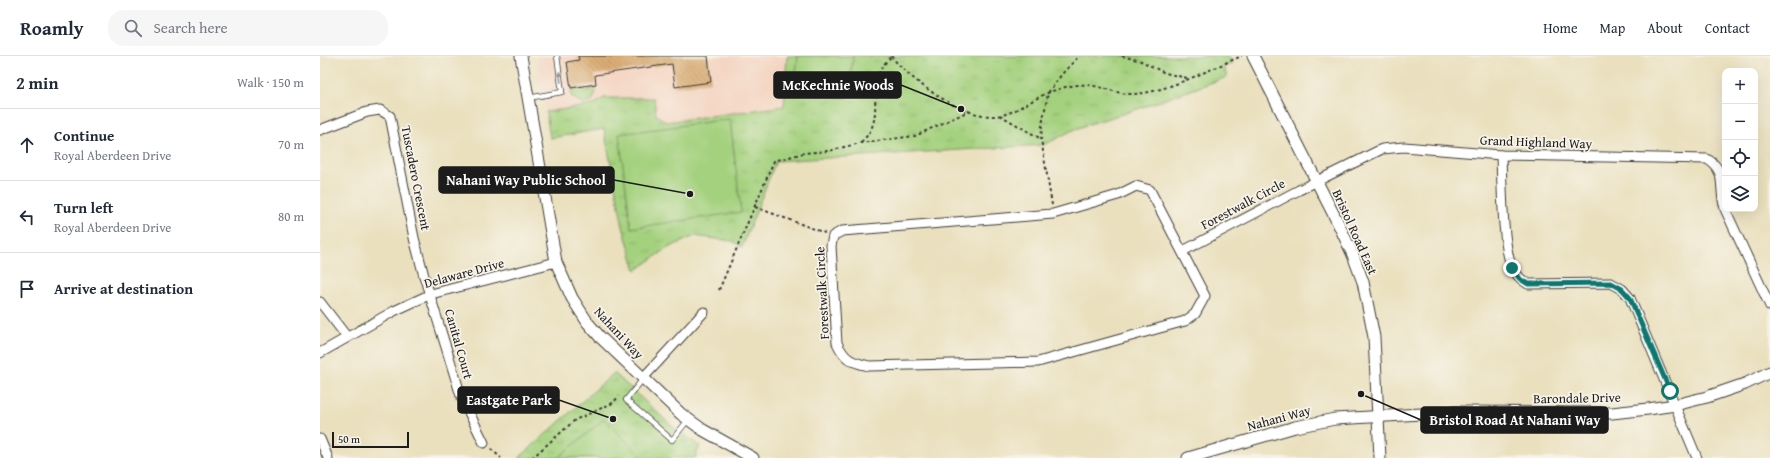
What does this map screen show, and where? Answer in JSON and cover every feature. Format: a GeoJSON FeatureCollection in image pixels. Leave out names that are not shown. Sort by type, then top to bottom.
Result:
{"type":"FeatureCollection","features":[{"type":"Feature","properties":{"kind":"street","name":"Nahani Way"},"geometry":{"type":"LineString","coordinates":[[521,56],[556,262],[572,298],[588,323],[600,337],[688,420],[753,458]]}},
{"type":"Feature","properties":{"kind":"street","name":"Bristol Road East"},"geometry":{"type":"LineString","coordinates":[[1253,56],[1344,235],[1362,282],[1374,337],[1380,458]]}},
{"type":"Feature","properties":{"kind":"street","name":"Tuscadero Crescent"},"geometry":{"type":"LineString","coordinates":[[320,130],[367,112],[380,110],[390,116],[414,238],[431,294]]}},
{"type":"Feature","properties":{"kind":"street","name":"Grand Highland Way"},"geometry":{"type":"LineString","coordinates":[[1316,181],[1382,149],[1404,147],[1501,155],[1707,159],[1719,169],[1722,193]]}},
{"type":"Feature","properties":{"kind":"street"},"geometry":{"type":"LineString","coordinates":[[1501,155],[1506,243],[1512,268],[1520,279],[1528,284],[1611,283],[1622,289],[1630,298],[1697,458]]}},
{"type":"Feature","properties":{"kind":"street","name":"Forestwalk Circle"},"geometry":{"type":"LineString","coordinates":[[1183,251],[1316,181]]}},
{"type":"Feature","properties":{"kind":"street","name":"Forestwalk Circle"},"geometry":{"type":"LineString","coordinates":[[1136,186],[1150,190],[1205,296],[1195,314],[1185,321],[1038,362],[869,366],[854,363],[843,356],[837,343],[831,246],[833,236],[842,231],[1053,214],[1118,195],[1136,186]]}},
{"type":"Feature","properties":{"kind":"street","name":"Grand Highland Way"},"geometry":{"type":"LineString","coordinates":[[1727,212],[1770,306]]}},
{"type":"Feature","properties":{"kind":"street","name":"Delaware Drive"},"geometry":{"type":"LineString","coordinates":[[320,353],[394,311],[431,294],[556,262]]}},
{"type":"Feature","properties":{"kind":"street","name":"Canital Court"},"geometry":{"type":"LineString","coordinates":[[431,294],[461,396],[484,443]]}},
{"type":"Feature","properties":{"kind":"street"},"geometry":{"type":"LineString","coordinates":[[320,302],[348,337]]}},
{"type":"Feature","properties":{"kind":"street"},"geometry":{"type":"LineString","coordinates":[[643,378],[704,312]]}},
{"type":"Feature","properties":{"kind":"street","name":"Barondale Drive"},"geometry":{"type":"LineString","coordinates":[[1378,417],[1456,412],[1612,413],[1675,405],[1727,390],[1770,372]]}},
{"type":"Feature","properties":{"kind":"street","name":"Nahani Way"},"geometry":{"type":"LineString","coordinates":[[1188,458],[1302,425],[1335,419],[1378,417]]}},
{"type":"Feature","properties":{"kind":"street"},"geometry":{"type":"LineString","coordinates":[[320,439],[328,458]]}},
{"type":"Feature","properties":{"kind":"lane"},"geometry":{"type":"LineString","coordinates":[[528,98],[562,92],[557,56]]}},
{"type":"Feature","properties":{"kind":"lane"},"geometry":{"type":"LineString","coordinates":[[643,378],[626,400],[672,440],[688,420]]}},
{"type":"Feature","properties":{"kind":"path"},"geometry":{"type":"LineString","coordinates":[[860,143],[867,138],[873,123],[876,105],[875,86],[878,72],[891,56],[927,90],[969,111],[979,114],[1000,115],[1048,93],[1063,88],[1084,85],[1098,86],[1124,94],[1135,94],[1154,90],[1242,56]]}},
{"type":"Feature","properties":{"kind":"path"},"geometry":{"type":"LineString","coordinates":[[1053,214],[1041,139],[1048,93],[1062,74],[1079,56]]}},
{"type":"Feature","properties":{"kind":"path"},"geometry":{"type":"LineString","coordinates":[[1122,56],[1140,61],[1165,72],[1188,78]]}},
{"type":"Feature","properties":{"kind":"path"},"geometry":{"type":"LineString","coordinates":[[718,290],[774,161],[804,153],[839,149],[860,143],[915,136],[969,111]]}},
{"type":"Feature","properties":{"kind":"path"},"geometry":{"type":"LineString","coordinates":[[1000,115],[1041,139]]}},
{"type":"Feature","properties":{"kind":"path"},"geometry":{"type":"LineString","coordinates":[[755,207],[833,236]]}},
{"type":"Feature","properties":{"kind":"path"},"geometry":{"type":"LineString","coordinates":[[532,458],[575,420],[613,403],[621,394]]}},
{"type":"Feature","properties":{"kind":"path"},"geometry":{"type":"LineString","coordinates":[[484,443],[500,458]]}},
{"type":"Feature","properties":{"kind":"shaded area"},"geometry":{"type":"Polygon","coordinates":[[[536,56],[787,56],[784,106],[742,247],[732,241],[695,236],[668,248],[636,270],[623,227],[604,129],[550,138],[536,56]]]}},
{"type":"Feature","properties":{"kind":"green space"},"geometry":{"type":"Polygon","coordinates":[[[787,56],[1229,56],[1233,64],[1224,66],[1227,77],[1132,111],[1086,125],[1044,145],[776,161],[742,247],[732,241],[695,236],[668,248],[636,270],[623,227],[604,129],[550,138],[546,112],[593,105],[604,98],[654,98],[656,115],[666,122],[784,106],[787,56]]]}},
{"type":"Feature","properties":{"kind":"green space"},"geometry":{"type":"Polygon","coordinates":[[[798,56],[853,56],[848,98],[794,91],[798,56]]]}},
{"type":"Feature","properties":{"kind":"green space"},"geometry":{"type":"Polygon","coordinates":[[[595,87],[596,92],[592,102],[583,104],[572,97],[571,90],[579,88],[587,91],[595,87]]]}},
{"type":"Feature","properties":{"kind":"green space"},"geometry":{"type":"Polygon","coordinates":[[[730,119],[741,212],[631,228],[619,134],[730,119]]]}},
{"type":"Feature","properties":{"kind":"green space"},"geometry":{"type":"Polygon","coordinates":[[[614,373],[673,427],[700,446],[695,458],[519,458],[614,373]]]}},
{"type":"Feature","properties":{"kind":"green space"},"geometry":{"type":"Polygon","coordinates":[[[604,419],[643,458],[558,458],[604,419]]]}},
{"type":"Feature","properties":{"kind":"building"},"geometry":{"type":"Polygon","coordinates":[[[578,56],[708,56],[711,82],[675,87],[672,64],[595,75],[596,84],[571,88],[567,62],[579,60],[578,56]]]}},
{"type":"Feature","properties":{"kind":"place","name":"McKechnie Woods"},"geometry":{"type":"Point","coordinates":[961,109]}},
{"type":"Feature","properties":{"kind":"place","name":"Nahani Way Public School"},"geometry":{"type":"Point","coordinates":[690,194]}},
{"type":"Feature","properties":{"kind":"place","name":"Bristol Road At Nahani Way"},"geometry":{"type":"Point","coordinates":[1361,394]}},
{"type":"Feature","properties":{"kind":"place","name":"Eastgate Park"},"geometry":{"type":"Point","coordinates":[613,419]}},
{"type":"Feature","properties":{"kind":"route"},"geometry":{"type":"LineString","coordinates":[[1512,268],[1520,279],[1528,284],[1611,283],[1622,289],[1630,298],[1670,391]]}}]}
